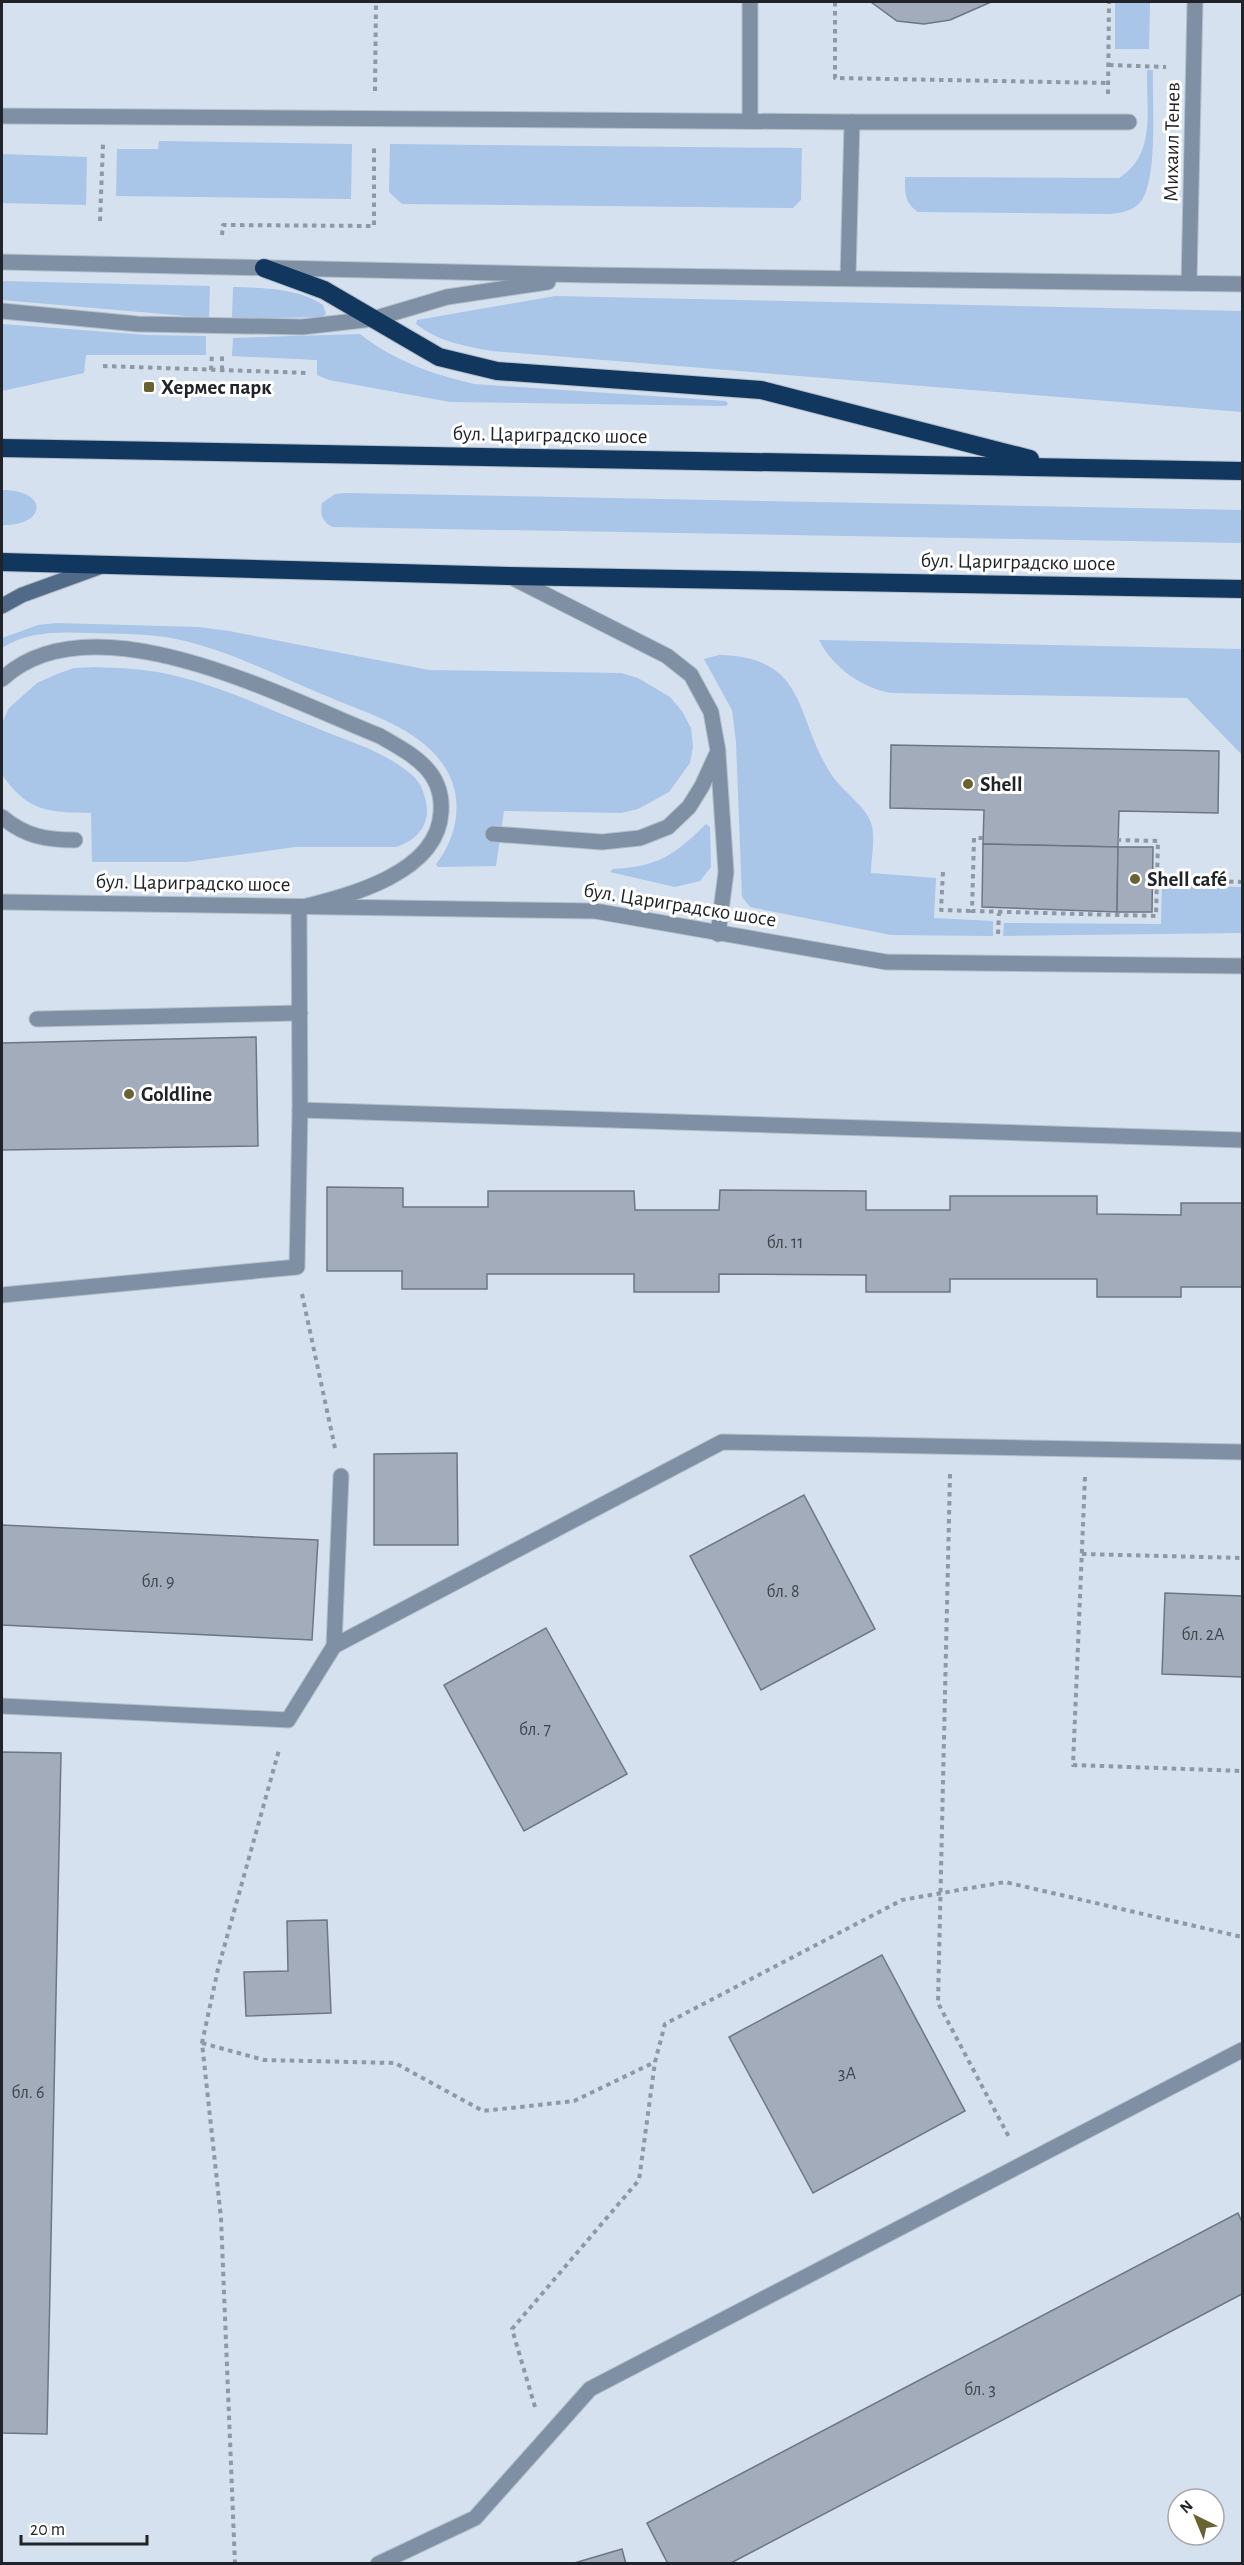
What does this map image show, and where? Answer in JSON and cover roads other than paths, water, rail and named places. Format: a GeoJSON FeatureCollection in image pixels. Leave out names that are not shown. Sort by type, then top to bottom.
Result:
{"type":"FeatureCollection","features":[{"type":"Feature","properties":{"kind":"highway"},"geometry":{"type":"LineString","coordinates":[[264,268],[324,290],[439,357],[497,371],[761,390],[1061,467]]}},
{"type":"Feature","properties":{"kind":"highway","name":"бул. Цариградско шосе"},"geometry":{"type":"LineString","coordinates":[[2,448],[1242,471]]}},
{"type":"Feature","properties":{"kind":"highway","name":"бул. Цариградско шосе"},"geometry":{"type":"LineString","coordinates":[[2,562],[111,563],[509,576],[1242,589]]}},
{"type":"Feature","properties":{"kind":"street"},"geometry":{"type":"LineString","coordinates":[[750,2],[750,120]]}},
{"type":"Feature","properties":{"kind":"street","name":"Михаил Тенев"},"geometry":{"type":"LineString","coordinates":[[1189,283],[1195,2]]}},
{"type":"Feature","properties":{"kind":"street"},"geometry":{"type":"LineString","coordinates":[[2,116],[1129,122]]}},
{"type":"Feature","properties":{"kind":"street"},"geometry":{"type":"LineString","coordinates":[[848,278],[852,122]]}},
{"type":"Feature","properties":{"kind":"street"},"geometry":{"type":"LineString","coordinates":[[2,262],[589,275],[1242,284]]}},
{"type":"Feature","properties":{"kind":"street"},"geometry":{"type":"LineString","coordinates":[[2,311],[138,324],[302,327],[373,319],[447,297],[589,275]]}},
{"type":"Feature","properties":{"kind":"street"},"geometry":{"type":"LineString","coordinates":[[2,606],[22,595],[111,563]]}},
{"type":"Feature","properties":{"kind":"street"},"geometry":{"type":"LineString","coordinates":[[509,576],[667,656],[691,675],[711,712],[718,751],[726,872],[718,934]]}},
{"type":"Feature","properties":{"kind":"street"},"geometry":{"type":"LineString","coordinates":[[2,680],[13,669],[60,649],[114,648],[154,653],[200,664],[380,736],[423,763],[440,787],[442,803],[441,823],[434,838],[421,854],[400,871],[375,885],[298,908],[300,1110],[297,1267],[2,1295]]}},
{"type":"Feature","properties":{"kind":"street"},"geometry":{"type":"LineString","coordinates":[[493,834],[602,842],[621,842],[647,835],[668,826],[689,807],[702,786],[718,751]]}},
{"type":"Feature","properties":{"kind":"street"},"geometry":{"type":"LineString","coordinates":[[2,817],[31,836],[50,840],[75,840]]}},
{"type":"Feature","properties":{"kind":"street","name":"бул. Цариградско шосе"},"geometry":{"type":"LineString","coordinates":[[2,902],[595,911],[886,962],[1242,966]]}},
{"type":"Feature","properties":{"kind":"street"},"geometry":{"type":"LineString","coordinates":[[37,1019],[300,1013]]}},
{"type":"Feature","properties":{"kind":"street"},"geometry":{"type":"LineString","coordinates":[[300,1110],[1242,1140]]}},
{"type":"Feature","properties":{"kind":"street"},"geometry":{"type":"LineString","coordinates":[[334,1646],[722,1442],[1242,1452]]}},
{"type":"Feature","properties":{"kind":"street"},"geometry":{"type":"LineString","coordinates":[[2,1706],[288,1720],[334,1646],[341,1476]]}},
{"type":"Feature","properties":{"kind":"street"},"geometry":{"type":"LineString","coordinates":[[378,2564],[475,2518],[590,2389],[1242,2050]]}},
{"type":"Feature","properties":{"kind":"place","name":"Хермес парк"},"geometry":{"type":"Point","coordinates":[149,387]}},
{"type":"Feature","properties":{"kind":"place","name":"Shell"},"geometry":{"type":"Point","coordinates":[968,784]}},
{"type":"Feature","properties":{"kind":"place","name":"Shell café"},"geometry":{"type":"Point","coordinates":[1135,879]}},
{"type":"Feature","properties":{"kind":"place","name":"Goldline"},"geometry":{"type":"Point","coordinates":[129,1094]}}]}
